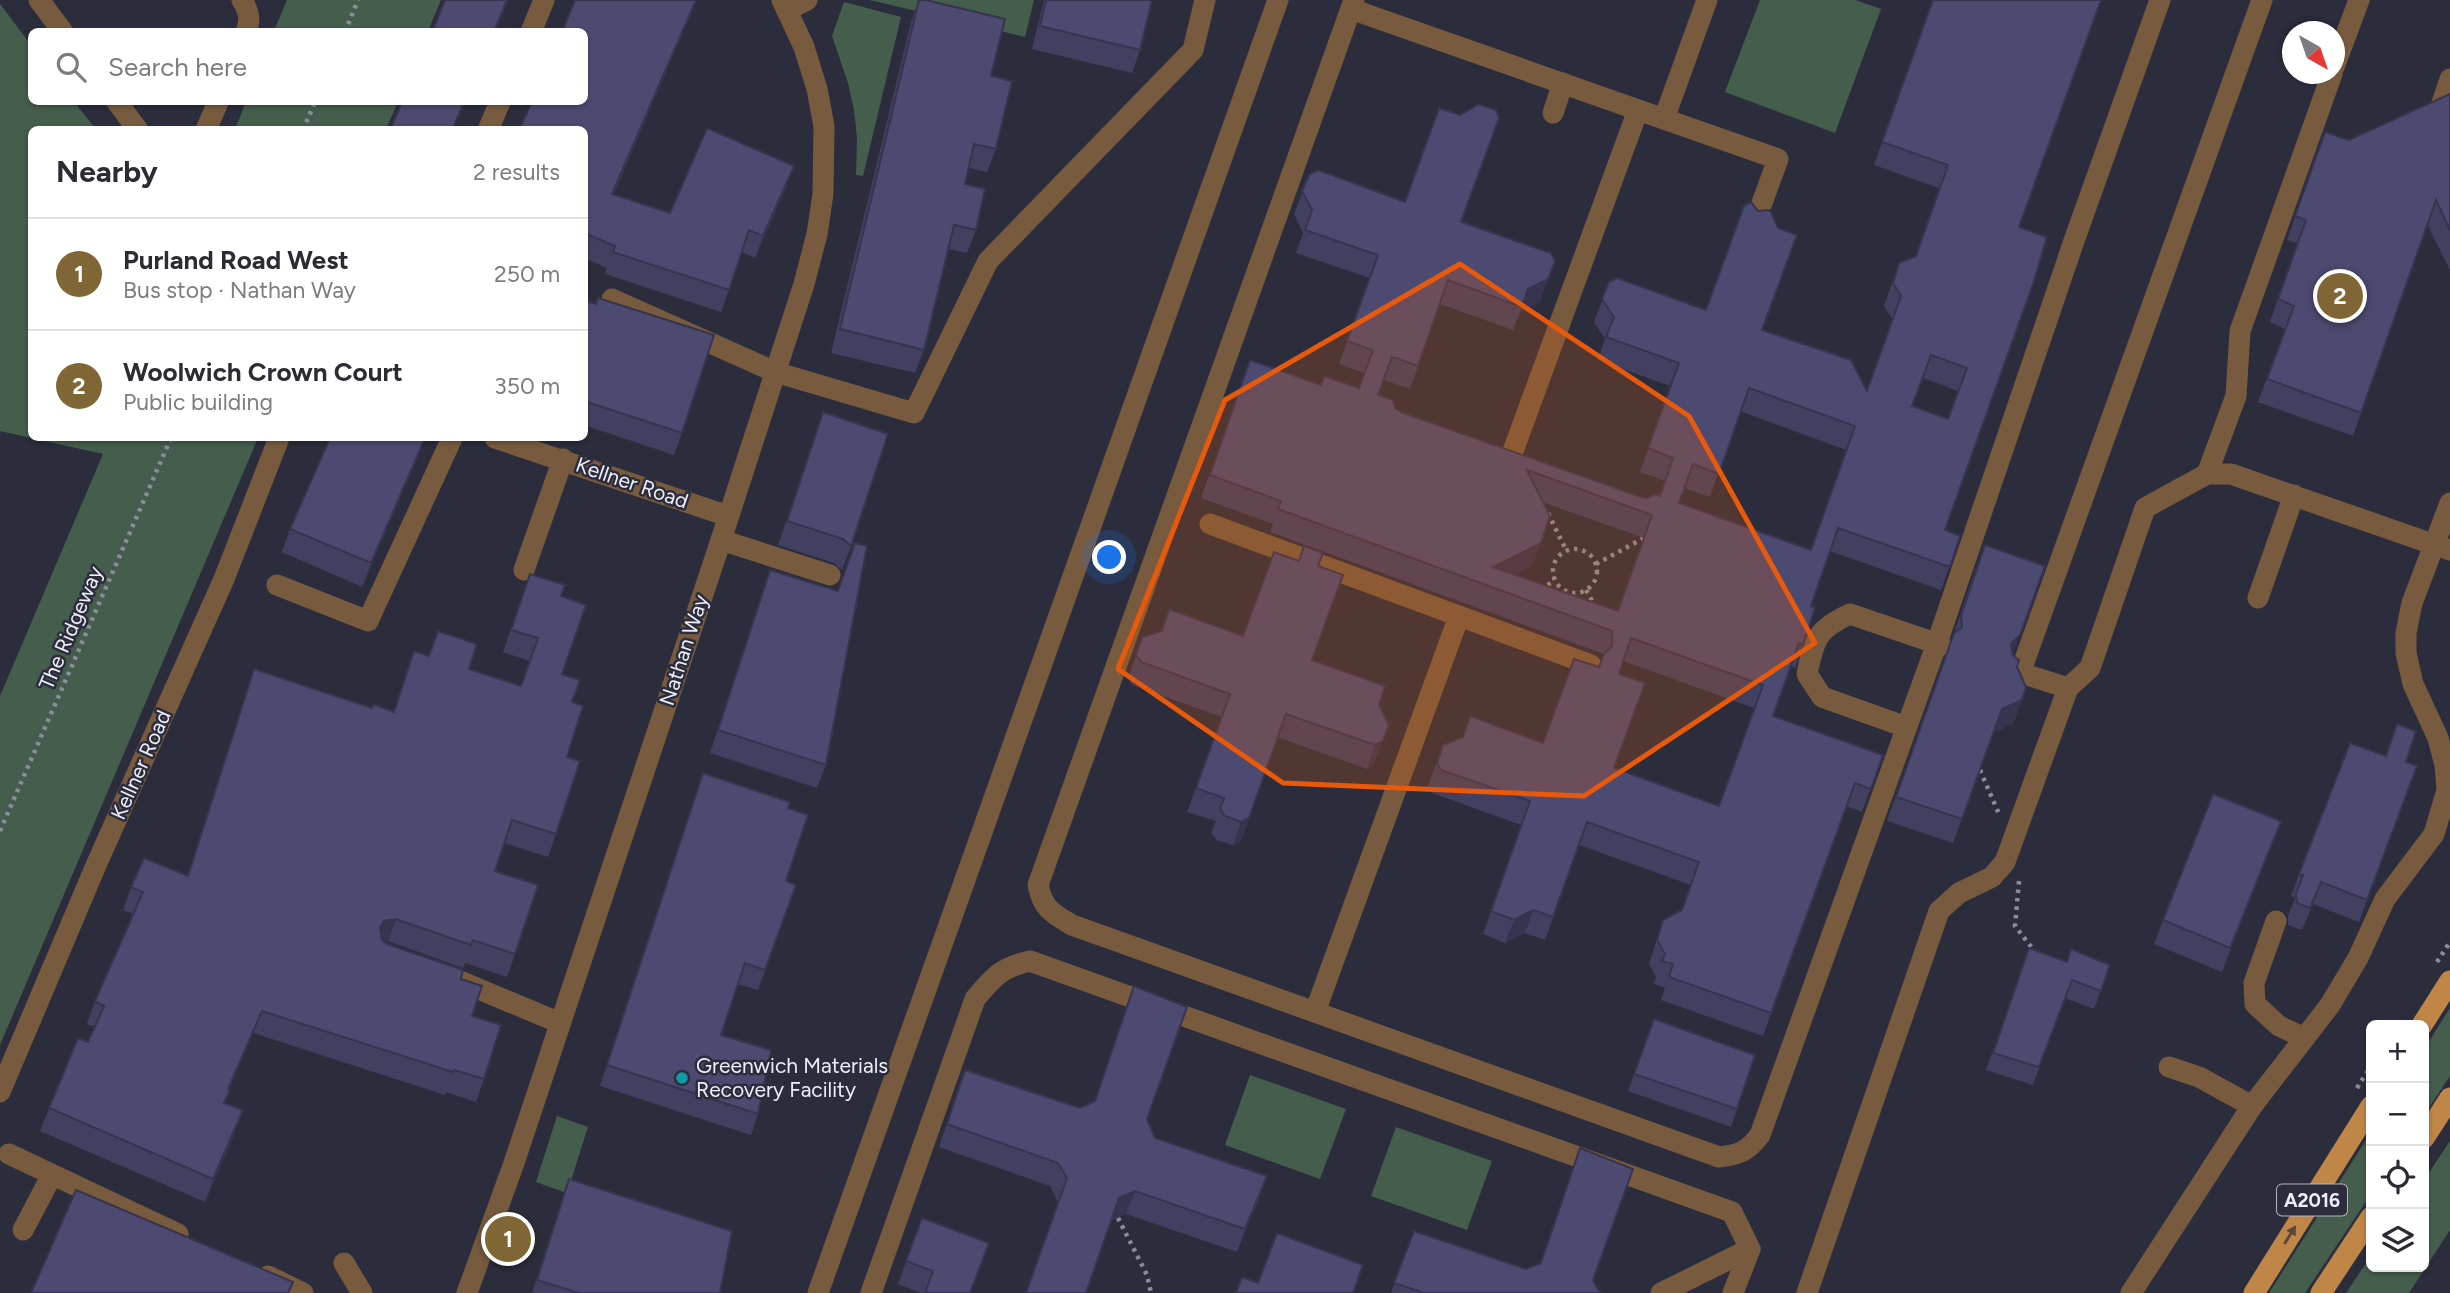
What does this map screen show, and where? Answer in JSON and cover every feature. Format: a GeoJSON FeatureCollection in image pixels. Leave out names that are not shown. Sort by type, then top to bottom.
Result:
{"type":"FeatureCollection","features":[{"type":"Feature","properties":{"kind":"main road"},"geometry":{"type":"LineString","coordinates":[[2425,1020],[2450,981]]}},
{"type":"Feature","properties":{"kind":"main road"},"geometry":{"type":"LineString","coordinates":[[2429,1130],[2450,1098]]}},
{"type":"Feature","properties":{"kind":"main road","name":"A2016"},"geometry":{"type":"LineString","coordinates":[[2253,1293],[2366,1114]]}},
{"type":"Feature","properties":{"kind":"main road","name":"A2016"},"geometry":{"type":"LineString","coordinates":[[2321,1293],[2366,1225]]}},
{"type":"Feature","properties":{"kind":"street"},"geometry":{"type":"LineString","coordinates":[[39,0],[60,28]]}},
{"type":"Feature","properties":{"kind":"street"},"geometry":{"type":"LineString","coordinates":[[242,0],[248,10],[248,28]]}},
{"type":"Feature","properties":{"kind":"street"},"geometry":{"type":"LineString","coordinates":[[533,28],[544,0]]}},
{"type":"Feature","properties":{"kind":"street"},"geometry":{"type":"LineString","coordinates":[[785,5],[807,0]]}},
{"type":"Feature","properties":{"kind":"street"},"geometry":{"type":"LineString","coordinates":[[612,299],[775,372],[914,413],[988,261],[1193,50],[1205,0]]}},
{"type":"Feature","properties":{"kind":"street"},"geometry":{"type":"LineString","coordinates":[[818,1293],[1278,0]]}},
{"type":"Feature","properties":{"kind":"street"},"geometry":{"type":"LineString","coordinates":[[1664,119],[1707,0]]}},
{"type":"Feature","properties":{"kind":"street"},"geometry":{"type":"LineString","coordinates":[[1755,222],[1778,159],[1352,4],[1038,885],[1042,901],[1052,913],[1072,925],[1719,1157],[1738,1155],[1751,1147],[1760,1135],[1906,727],[1939,644],[2075,237],[2160,0]]}},
{"type":"Feature","properties":{"kind":"street"},"geometry":{"type":"LineString","coordinates":[[2068,688],[2018,672],[2262,0]]}},
{"type":"Feature","properties":{"kind":"street"},"geometry":{"type":"LineString","coordinates":[[2345,38],[2359,0]]}},
{"type":"Feature","properties":{"kind":"street","name":"Nathan Way"},"geometry":{"type":"LineString","coordinates":[[467,1293],[721,540],[804,284],[817,234],[825,160],[824,126],[817,89],[804,47],[785,5]]}},
{"type":"Feature","properties":{"kind":"street"},"geometry":{"type":"LineString","coordinates":[[2442,103],[2450,79]]}},
{"type":"Feature","properties":{"kind":"street"},"geometry":{"type":"LineString","coordinates":[[1553,113],[1563,83]]}},
{"type":"Feature","properties":{"kind":"street"},"geometry":{"type":"LineString","coordinates":[[2207,474],[2236,396],[2240,331],[2328,84]]}},
{"type":"Feature","properties":{"kind":"street"},"geometry":{"type":"LineString","coordinates":[[119,105],[135,126]]}},
{"type":"Feature","properties":{"kind":"street"},"geometry":{"type":"LineString","coordinates":[[208,126],[217,105]]}},
{"type":"Feature","properties":{"kind":"street"},"geometry":{"type":"LineString","coordinates":[[490,126],[499,105]]}},
{"type":"Feature","properties":{"kind":"street"},"geometry":{"type":"LineString","coordinates":[[1508,462],[1639,110]]}},
{"type":"Feature","properties":{"kind":"street","name":"Kellner Road"},"geometry":{"type":"LineString","coordinates":[[0,1092],[97,863],[224,579],[278,441]]}},
{"type":"Feature","properties":{"kind":"street"},"geometry":{"type":"LineString","coordinates":[[277,585],[368,621],[451,441]]}},
{"type":"Feature","properties":{"kind":"street","name":"Kellner Road"},"geometry":{"type":"LineString","coordinates":[[505,441],[728,516]]}},
{"type":"Feature","properties":{"kind":"street"},"geometry":{"type":"LineString","coordinates":[[1484,453],[1547,476]]}},
{"type":"Feature","properties":{"kind":"street"},"geometry":{"type":"LineString","coordinates":[[524,570],[563,459]]}},
{"type":"Feature","properties":{"kind":"street"},"geometry":{"type":"LineString","coordinates":[[1807,1293],[1939,911],[1959,893],[1992,877],[2005,862],[2068,688],[2090,668],[2145,508],[2207,474],[2231,474],[2443,547]]}},
{"type":"Feature","properties":{"kind":"street"},"geometry":{"type":"LineString","coordinates":[[2258,598],[2294,495]]}},
{"type":"Feature","properties":{"kind":"street"},"geometry":{"type":"LineString","coordinates":[[2131,1293],[2252,1106],[2330,1005],[2358,958],[2385,899],[2434,834],[2447,790],[2445,765],[2438,738],[2413,684],[2406,653],[2412,603],[2443,547],[2450,503]]}},
{"type":"Feature","properties":{"kind":"street"},"geometry":{"type":"LineString","coordinates":[[1210,524],[1591,665]]}},
{"type":"Feature","properties":{"kind":"street"},"geometry":{"type":"LineString","coordinates":[[721,540],[830,575]]}},
{"type":"Feature","properties":{"kind":"street"},"geometry":{"type":"LineString","coordinates":[[1906,727],[1822,697],[1807,674],[1812,646],[1829,624],[1850,614],[1939,644]]}},
{"type":"Feature","properties":{"kind":"street"},"geometry":{"type":"LineString","coordinates":[[1315,1012],[1459,616]]}},
{"type":"Feature","properties":{"kind":"street"},"geometry":{"type":"LineString","coordinates":[[2276,921],[2254,983],[2255,1004],[2279,1026],[2303,1037]]}},
{"type":"Feature","properties":{"kind":"street"},"geometry":{"type":"LineString","coordinates":[[872,1293],[975,999],[991,978],[1010,965],[1030,961],[1732,1212],[1750,1249],[1733,1293]]}},
{"type":"Feature","properties":{"kind":"street"},"geometry":{"type":"LineString","coordinates":[[436,972],[560,1023]]}},
{"type":"Feature","properties":{"kind":"street"},"geometry":{"type":"LineString","coordinates":[[2169,1067],[2199,1077],[2252,1106]]}},
{"type":"Feature","properties":{"kind":"street"},"geometry":{"type":"LineString","coordinates":[[9,1154],[193,1241]]}},
{"type":"Feature","properties":{"kind":"street"},"geometry":{"type":"LineString","coordinates":[[23,1230],[52,1175]]}},
{"type":"Feature","properties":{"kind":"street"},"geometry":{"type":"LineString","coordinates":[[1661,1293],[1750,1249]]}},
{"type":"Feature","properties":{"kind":"street"},"geometry":{"type":"LineString","coordinates":[[344,1263],[362,1293]]}},
{"type":"Feature","properties":{"kind":"street"},"geometry":{"type":"LineString","coordinates":[[254,1269],[303,1293]]}},
{"type":"Feature","properties":{"kind":"path"},"geometry":{"type":"LineString","coordinates":[[347,28],[358,0]]}},
{"type":"Feature","properties":{"kind":"path"},"geometry":{"type":"LineString","coordinates":[[305,126],[314,105]]}},
{"type":"Feature","properties":{"kind":"path","name":"The Ridgeway"},"geometry":{"type":"LineString","coordinates":[[0,831],[170,441]]}},
{"type":"Feature","properties":{"kind":"path"},"geometry":{"type":"LineString","coordinates":[[1542,502],[1566,550]]}},
{"type":"Feature","properties":{"kind":"path"},"geometry":{"type":"LineString","coordinates":[[1596,564],[1644,538]]}},
{"type":"Feature","properties":{"kind":"path"},"geometry":{"type":"LineString","coordinates":[[1581,549],[1588,552],[1596,564],[1596,579],[1580,593],[1565,591],[1555,581],[1555,560],[1566,550],[1581,549]]}},
{"type":"Feature","properties":{"kind":"path"},"geometry":{"type":"LineString","coordinates":[[1535,591],[1555,581]]}},
{"type":"Feature","properties":{"kind":"path"},"geometry":{"type":"LineString","coordinates":[[1586,590],[1598,612]]}},
{"type":"Feature","properties":{"kind":"path"},"geometry":{"type":"LineString","coordinates":[[1118,1218],[1147,1275],[1151,1293]]}},
{"type":"Feature","properties":{"kind":"highlighted area"},"geometry":{"type":"Polygon","coordinates":[[[1460,264],[1689,416],[1815,643],[1584,796],[1283,783],[1118,669],[1225,400],[1460,264]]]}},
{"type":"Feature","properties":{"kind":"green space"},"geometry":{"type":"Polygon","coordinates":[[[287,0],[441,0],[429,28],[275,28],[287,0]]]}},
{"type":"Feature","properties":{"kind":"green space"},"geometry":{"type":"Polygon","coordinates":[[[870,0],[1034,0],[1025,37],[870,0]]]}},
{"type":"Feature","properties":{"kind":"green space"},"geometry":{"type":"Polygon","coordinates":[[[1760,0],[1855,0],[1881,9],[1835,133],[1725,92],[1760,0]]]}},
{"type":"Feature","properties":{"kind":"green space"},"geometry":{"type":"Polygon","coordinates":[[[844,2],[901,17],[863,176],[856,175],[857,137],[854,110],[832,36],[844,2]]]}},
{"type":"Feature","properties":{"kind":"green space"},"geometry":{"type":"Polygon","coordinates":[[[0,4],[28,41],[28,105],[76,105],[94,126],[28,126],[28,437],[0,431],[0,4]]]}},
{"type":"Feature","properties":{"kind":"green space"},"geometry":{"type":"Polygon","coordinates":[[[245,105],[397,105],[387,126],[236,126],[245,105]]]}},
{"type":"Feature","properties":{"kind":"green space"},"geometry":{"type":"Polygon","coordinates":[[[45,441],[257,441],[0,1045],[0,696],[103,454],[45,441]]]}},
{"type":"Feature","properties":{"kind":"green space"},"geometry":{"type":"Polygon","coordinates":[[[2450,1008],[2450,1076],[2429,1108],[2429,1083],[2429,1041],[2450,1008]]]}},
{"type":"Feature","properties":{"kind":"green space"},"geometry":{"type":"Polygon","coordinates":[[[1250,1075],[1346,1109],[1320,1179],[1225,1145],[1250,1075]]]}},
{"type":"Feature","properties":{"kind":"green space"},"geometry":{"type":"Polygon","coordinates":[[[557,1116],[588,1127],[567,1193],[536,1182],[557,1116]]]}},
{"type":"Feature","properties":{"kind":"green space"},"geometry":{"type":"Polygon","coordinates":[[[1396,1127],[1492,1161],[1467,1230],[1371,1196],[1396,1127]]]}},
{"type":"Feature","properties":{"kind":"green space"},"geometry":{"type":"Polygon","coordinates":[[[2366,1140],[2366,1202],[2305,1293],[2269,1293],[2366,1140]]]}},
{"type":"Feature","properties":{"kind":"green space"},"geometry":{"type":"Polygon","coordinates":[[[2450,1141],[2450,1230],[2429,1262],[2429,1209],[2429,1172],[2450,1141]]]}},
{"type":"Feature","properties":{"kind":"green space"},"geometry":{"type":"Polygon","coordinates":[[[2366,1263],[2366,1272],[2423,1272],[2409,1293],[2346,1293],[2366,1263]]]}},
{"type":"Feature","properties":{"kind":"building"},"geometry":{"type":"Polygon","coordinates":[[[445,0],[507,0],[496,28],[434,28],[445,0]]]}},
{"type":"Feature","properties":{"kind":"building"},"geometry":{"type":"Polygon","coordinates":[[[575,0],[696,0],[612,194],[670,213],[707,128],[794,166],[763,236],[749,230],[729,290],[613,252],[615,246],[588,235],[588,126],[521,126],[531,105],[588,105],[588,28],[564,28],[575,0]]]}},
{"type":"Feature","properties":{"kind":"building"},"geometry":{"type":"Polygon","coordinates":[[[919,0],[1005,19],[991,76],[1012,81],[996,149],[974,144],[965,184],[985,189],[976,230],[954,225],[924,350],[840,329],[919,0]]]}},
{"type":"Feature","properties":{"kind":"building"},"geometry":{"type":"Polygon","coordinates":[[[1046,0],[1152,0],[1140,50],[1040,26],[1046,0]]]}},
{"type":"Feature","properties":{"kind":"building"},"geometry":{"type":"Polygon","coordinates":[[[1933,0],[2101,0],[2019,227],[2047,237],[2034,281],[1945,530],[1960,536],[1950,567],[1838,528],[1811,606],[1815,608],[1803,645],[1799,643],[1773,716],[1883,755],[1871,789],[1855,783],[1771,1013],[1669,977],[1673,964],[1662,961],[1665,954],[1657,940],[1663,920],[1682,910],[1699,862],[1587,822],[1553,917],[1533,910],[1514,920],[1491,911],[1530,801],[1441,770],[1437,763],[1443,745],[1463,737],[1470,716],[1543,743],[1574,659],[1599,667],[1604,654],[1612,646],[1612,631],[1278,509],[1281,501],[1210,475],[1250,360],[1321,385],[1324,376],[1359,388],[1373,350],[1347,341],[1378,255],[1305,230],[1312,210],[1302,191],[1309,175],[1318,170],[1405,202],[1439,108],[1460,115],[1479,104],[1496,110],[1499,118],[1461,222],[1551,253],[1555,261],[1548,279],[1528,289],[1522,307],[1448,280],[1418,366],[1392,357],[1378,395],[1393,400],[1395,408],[1401,412],[1648,498],[1655,494],[1660,496],[1673,458],[1648,448],[1679,363],[1606,337],[1614,317],[1602,299],[1609,282],[1617,278],[1706,310],[1744,206],[1751,202],[1758,211],[1770,210],[1778,228],[1797,235],[1762,330],[1851,360],[1867,391],[1901,296],[1893,283],[1899,263],[1916,256],[1948,165],[1882,142],[1933,0]],[[1931,355],[1912,406],[1948,419],[1967,368],[1931,355]],[[1749,388],[1719,474],[1693,464],[1679,503],[1811,550],[1855,426],[1749,388]],[[1527,470],[1550,516],[1541,543],[1493,567],[1618,611],[1652,515],[1527,470]],[[1631,638],[1619,674],[1645,683],[1614,768],[1719,806],[1763,685],[1631,638]]]}},
{"type":"Feature","properties":{"kind":"building"},"geometry":{"type":"Polygon","coordinates":[[[2450,94],[2450,230],[2436,200],[2361,413],[2267,379],[2294,306],[2278,299],[2306,220],[2295,216],[2325,132],[2349,140],[2450,94]]]}},
{"type":"Feature","properties":{"kind":"building"},"geometry":{"type":"Polygon","coordinates":[[[401,105],[463,105],[454,126],[392,126],[401,105]]]}},
{"type":"Feature","properties":{"kind":"building"},"geometry":{"type":"Polygon","coordinates":[[[598,298],[714,335],[682,433],[588,402],[588,301],[596,304],[598,298]]]}},
{"type":"Feature","properties":{"kind":"building"},"geometry":{"type":"Polygon","coordinates":[[[823,412],[888,434],[851,546],[843,539],[787,521],[823,412]]]}},
{"type":"Feature","properties":{"kind":"building"},"geometry":{"type":"Polygon","coordinates":[[[329,441],[424,441],[371,563],[290,529],[329,441]]]}},
{"type":"Feature","properties":{"kind":"building"},"geometry":{"type":"Polygon","coordinates":[[[855,543],[867,546],[826,765],[718,730],[770,570],[838,591],[855,543]]]}},
{"type":"Feature","properties":{"kind":"building"},"geometry":{"type":"Polygon","coordinates":[[[1985,545],[2045,566],[2020,635],[2011,644],[2013,656],[2019,660],[2017,667],[2026,687],[2022,700],[2002,709],[1962,819],[1896,797],[1954,633],[1962,627],[1961,616],[1985,545]]]}},
{"type":"Feature","properties":{"kind":"building"},"geometry":{"type":"Polygon","coordinates":[[[1304,546],[1323,553],[1318,566],[1343,575],[1312,660],[1385,686],[1379,705],[1389,725],[1383,741],[1375,745],[1286,714],[1249,818],[1241,822],[1225,816],[1220,809],[1224,798],[1196,788],[1230,694],[1141,662],[1136,655],[1142,637],[1162,631],[1169,609],[1243,636],[1274,552],[1299,561],[1304,546]]]}},
{"type":"Feature","properties":{"kind":"building"},"geometry":{"type":"Polygon","coordinates":[[[530,574],[565,585],[561,596],[586,605],[562,674],[580,680],[572,702],[583,706],[567,757],[580,761],[556,834],[512,820],[495,871],[538,885],[515,954],[473,940],[471,945],[396,919],[384,921],[380,928],[382,940],[387,944],[463,970],[461,979],[482,986],[472,1016],[501,1025],[484,1079],[454,1070],[453,1072],[262,1011],[228,1089],[230,1090],[224,1103],[243,1110],[213,1179],[49,1108],[78,1038],[88,1042],[104,1006],[95,1001],[143,892],[131,887],[144,858],[188,876],[254,669],[372,708],[373,704],[394,712],[414,651],[429,656],[438,631],[477,644],[469,669],[521,686],[538,638],[511,630],[530,574]]]}},
{"type":"Feature","properties":{"kind":"building"},"geometry":{"type":"Polygon","coordinates":[[[2397,724],[2416,731],[2406,762],[2417,766],[2367,900],[2321,882],[2310,908],[2297,903],[2296,894],[2303,875],[2299,874],[2350,743],[2386,756],[2397,724]]]}},
{"type":"Feature","properties":{"kind":"building"},"geometry":{"type":"Polygon","coordinates":[[[703,773],[790,802],[788,808],[808,815],[786,881],[796,885],[765,970],[745,963],[721,1035],[771,1050],[758,1114],[607,1065],[703,773]]]}},
{"type":"Feature","properties":{"kind":"building"},"geometry":{"type":"Polygon","coordinates":[[[2213,794],[2281,821],[2230,948],[2163,920],[2213,794]]]}},
{"type":"Feature","properties":{"kind":"building"},"geometry":{"type":"Polygon","coordinates":[[[2029,948],[2067,962],[2071,949],[2110,965],[2101,991],[2072,980],[2039,1067],[1993,1053],[2029,948]]]}},
{"type":"Feature","properties":{"kind":"building"},"geometry":{"type":"Polygon","coordinates":[[[1134,986],[1187,1007],[1147,1119],[1155,1138],[1267,1176],[1245,1229],[1135,1191],[1119,1198],[1086,1293],[1026,1293],[1067,1178],[1058,1163],[947,1124],[965,1070],[1080,1108],[1095,1101],[1134,986]]]}},
{"type":"Feature","properties":{"kind":"building"},"geometry":{"type":"Polygon","coordinates":[[[1654,1019],[1755,1055],[1737,1109],[1634,1074],[1654,1019]]]}},
{"type":"Feature","properties":{"kind":"building"},"geometry":{"type":"Polygon","coordinates":[[[1580,1148],[1633,1169],[1593,1280],[1600,1293],[1424,1293],[1394,1283],[1414,1231],[1526,1269],[1541,1263],[1580,1148]]]}},
{"type":"Feature","properties":{"kind":"building"},"geometry":{"type":"Polygon","coordinates":[[[569,1179],[732,1231],[720,1293],[579,1293],[537,1280],[569,1179]]]}},
{"type":"Feature","properties":{"kind":"building"},"geometry":{"type":"Polygon","coordinates":[[[76,1190],[293,1282],[288,1293],[31,1293],[76,1190]]]}},
{"type":"Feature","properties":{"kind":"building"},"geometry":{"type":"Polygon","coordinates":[[[922,1218],[989,1243],[970,1293],[925,1293],[933,1271],[906,1261],[922,1218]]]}},
{"type":"Feature","properties":{"kind":"building"},"geometry":{"type":"Polygon","coordinates":[[[1277,1233],[1363,1265],[1353,1293],[1236,1293],[1242,1277],[1258,1283],[1277,1233]]]}},
{"type":"Feature","properties":{"kind":"place","name":"Woolwich Crown Court"},"geometry":{"type":"Point","coordinates":[2340,296]}},
{"type":"Feature","properties":{"kind":"place","name":"Greenwich Materials Recovery Facility"},"geometry":{"type":"Point","coordinates":[682,1078]}},
{"type":"Feature","properties":{"kind":"place","name":"Purland Road West"},"geometry":{"type":"Point","coordinates":[508,1239]}}]}
